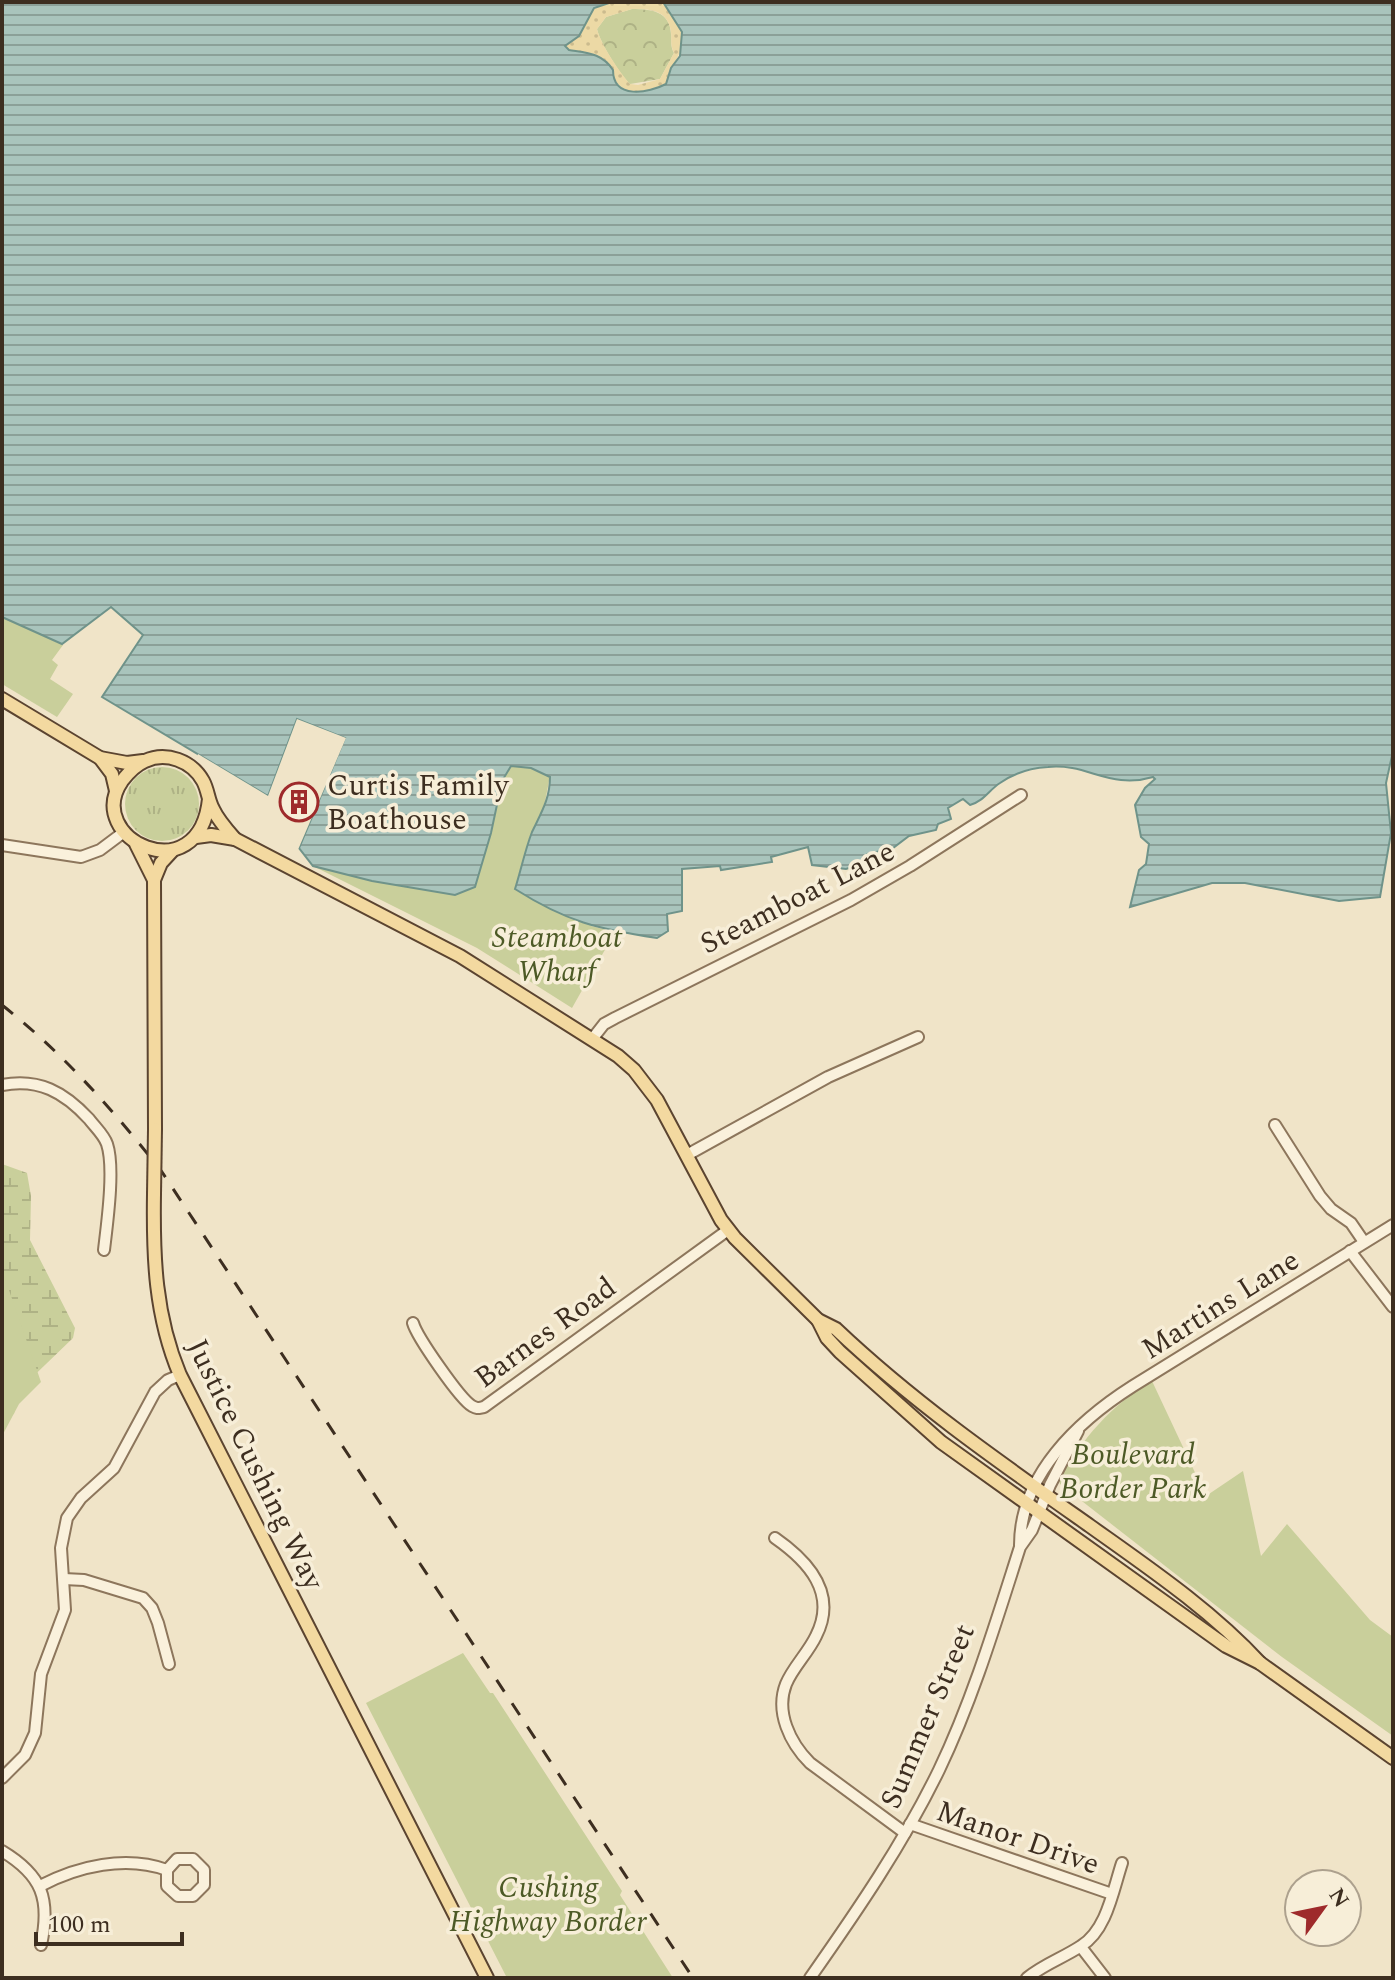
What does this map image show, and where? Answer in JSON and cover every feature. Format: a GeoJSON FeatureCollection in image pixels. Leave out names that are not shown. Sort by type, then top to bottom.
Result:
{"type":"FeatureCollection","features":[{"type":"Feature","properties":{"kind":"main road"},"geometry":{"type":"LineString","coordinates":[[2,699],[100,758],[122,762],[165,757],[189,765],[203,781],[217,816],[235,839]]}},
{"type":"Feature","properties":{"kind":"main road"},"geometry":{"type":"LineString","coordinates":[[100,758],[114,779],[115,807],[124,832],[136,844],[155,850],[173,850]]}},
{"type":"Feature","properties":{"kind":"main road"},"geometry":{"type":"LineString","coordinates":[[116,791],[143,761]]}},
{"type":"Feature","properties":{"kind":"main road"},"geometry":{"type":"LineString","coordinates":[[196,837],[209,799]]}},
{"type":"Feature","properties":{"kind":"main road"},"geometry":{"type":"LineString","coordinates":[[154,880],[161,863],[173,850],[196,837],[211,835],[235,839],[450,950],[593,1038],[625,1061],[642,1080],[663,1110],[712,1206],[728,1230],[818,1320],[827,1338],[904,1411],[941,1442],[1226,1646],[1260,1663],[1393,1758]]}},
{"type":"Feature","properties":{"kind":"main road","name":"Justice Cushing Way"},"geometry":{"type":"LineString","coordinates":[[136,844],[154,880],[156,1288],[165,1333],[180,1375],[487,1978]]}},
{"type":"Feature","properties":{"kind":"main road"},"geometry":{"type":"LineString","coordinates":[[818,1320],[836,1329],[936,1417],[1136,1560],[1234,1635],[1260,1663]]}},
{"type":"Feature","properties":{"kind":"street","name":"Steamboat Lane"},"geometry":{"type":"LineString","coordinates":[[593,1038],[601,1026],[615,1018],[862,894],[1021,795]]}},
{"type":"Feature","properties":{"kind":"street"},"geometry":{"type":"LineString","coordinates":[[2,845],[81,857],[100,850],[124,832]]}},
{"type":"Feature","properties":{"kind":"street"},"geometry":{"type":"LineString","coordinates":[[687,1155],[828,1077],[918,1037]]}},
{"type":"Feature","properties":{"kind":"street"},"geometry":{"type":"LineString","coordinates":[[2,1085],[27,1082],[54,1089],[86,1116],[106,1142],[110,1172],[104,1250]]}},
{"type":"Feature","properties":{"kind":"street"},"geometry":{"type":"LineString","coordinates":[[1275,1125],[1320,1196],[1331,1209],[1351,1223],[1364,1242]]}},
{"type":"Feature","properties":{"kind":"street","name":"Martins Lane"},"geometry":{"type":"LineString","coordinates":[[1034,1486],[1055,1453],[1122,1393],[1393,1225]]}},
{"type":"Feature","properties":{"kind":"street","name":"Barnes Road"},"geometry":{"type":"LineString","coordinates":[[413,1323],[420,1339],[464,1399],[474,1407],[484,1407],[728,1230]]}},
{"type":"Feature","properties":{"kind":"street"},"geometry":{"type":"LineString","coordinates":[[1350,1251],[1393,1307]]}},
{"type":"Feature","properties":{"kind":"street"},"geometry":{"type":"LineString","coordinates":[[2,1778],[25,1755],[33,1741],[39,1683],[65,1610],[61,1542],[71,1512],[81,1498],[114,1468],[155,1392],[168,1380],[180,1375]]}},
{"type":"Feature","properties":{"kind":"street","name":"Martins Lane"},"geometry":{"type":"LineString","coordinates":[[1046,1495],[1078,1431]]}},
{"type":"Feature","properties":{"kind":"street","name":"Summer Street"},"geometry":{"type":"LineString","coordinates":[[1020,1547],[1020,1526],[1034,1486]]}},
{"type":"Feature","properties":{"kind":"street","name":"Summer Street"},"geometry":{"type":"LineString","coordinates":[[810,1978],[868,1895],[938,1772],[960,1719],[1020,1547],[1032,1530],[1046,1495]]}},
{"type":"Feature","properties":{"kind":"street","name":"Manor Drive"},"geometry":{"type":"LineString","coordinates":[[775,1538],[813,1571],[820,1584],[824,1608],[817,1635],[783,1694],[788,1732],[800,1753],[810,1763],[908,1828],[1112,1894]]}},
{"type":"Feature","properties":{"kind":"street"},"geometry":{"type":"LineString","coordinates":[[64,1579],[84,1580],[143,1598],[158,1623],[169,1664]]}},
{"type":"Feature","properties":{"kind":"street"},"geometry":{"type":"LineString","coordinates":[[2,1851],[25,1865],[40,1886],[46,1914],[41,1945]]}},
{"type":"Feature","properties":{"kind":"street"},"geometry":{"type":"LineString","coordinates":[[40,1886],[90,1868],[115,1863],[140,1863],[167,1870]]}},
{"type":"Feature","properties":{"kind":"street"},"geometry":{"type":"LineString","coordinates":[[1027,1978],[1081,1947],[1099,1928],[1122,1863]]}},
{"type":"Feature","properties":{"kind":"street"},"geometry":{"type":"LineString","coordinates":[[1081,1947],[1105,1978]]}},
{"type":"Feature","properties":{"kind":"green space"},"geometry":{"type":"Polygon","coordinates":[[[632,9],[658,13],[670,26],[674,53],[660,79],[630,84],[599,35],[597,29],[606,17],[632,9]]]}},
{"type":"Feature","properties":{"kind":"green space"},"geometry":{"type":"Polygon","coordinates":[[[2,617],[63,645],[52,660],[58,665],[50,679],[73,694],[57,717],[2,684],[2,617]]]}},
{"type":"Feature","properties":{"kind":"green space","name":"Steamboat Wharf"},"geometry":{"type":"Polygon","coordinates":[[[511,766],[531,768],[550,776],[543,812],[591,926],[615,932],[572,1008],[477,948],[313,866],[372,881],[455,895],[475,887],[502,781],[511,766]]]}},
{"type":"Feature","properties":{"kind":"green space"},"geometry":{"type":"Polygon","coordinates":[[[162,767],[183,773],[193,783],[199,804],[193,825],[183,835],[162,841],[141,835],[131,825],[125,804],[131,783],[141,773],[162,767]]]}},
{"type":"Feature","properties":{"kind":"green space"},"geometry":{"type":"Polygon","coordinates":[[[2,1164],[27,1173],[31,1196],[30,1240],[75,1328],[73,1338],[18,1391],[14,1414],[2,1417],[2,1164]]]}},
{"type":"Feature","properties":{"kind":"green space"},"geometry":{"type":"Polygon","coordinates":[[[2,1270],[41,1382],[19,1404],[2,1436],[2,1270]]]}},
{"type":"Feature","properties":{"kind":"green space","name":"Boulevard Border Park"},"geometry":{"type":"Polygon","coordinates":[[[1152,1381],[1206,1496],[1243,1471],[1261,1556],[1287,1524],[1370,1620],[1393,1637],[1393,1736],[1282,1657],[1060,1484],[1059,1480],[1068,1465],[1099,1424],[1123,1401],[1152,1381]]]}},
{"type":"Feature","properties":{"kind":"green space","name":"Cushing Highway Border"},"geometry":{"type":"Polygon","coordinates":[[[463,1653],[493,1693],[622,1891],[620,1895],[673,1978],[507,1978],[366,1703],[463,1653]]]}},
{"type":"Feature","properties":{"kind":"sand"},"geometry":{"type":"Polygon","coordinates":[[[612,2],[663,2],[682,32],[681,47],[666,84],[645,92],[631,92],[619,85],[607,63],[598,55],[568,50],[565,46],[579,36],[594,8],[612,2]],[[632,9],[606,17],[597,29],[621,73],[630,84],[638,85],[660,79],[674,53],[668,21],[655,11],[632,9]]]}},
{"type":"Feature","properties":{"kind":"water"},"geometry":{"type":"Polygon","coordinates":[[[2,2],[612,2],[594,8],[579,36],[565,46],[569,50],[604,60],[613,70],[619,86],[633,92],[666,84],[671,68],[680,56],[682,32],[663,2],[1393,2],[1393,751],[1386,783],[1391,833],[1380,897],[1339,901],[1245,883],[1212,883],[1130,907],[1139,870],[1146,864],[1149,844],[1141,837],[1135,805],[1145,788],[1155,779],[1124,780],[1062,767],[1017,774],[970,805],[963,799],[948,808],[951,819],[938,824],[936,830],[909,836],[893,848],[867,854],[864,863],[846,869],[812,865],[808,847],[771,857],[772,862],[721,870],[720,866],[682,869],[682,911],[667,914],[668,931],[657,938],[567,917],[515,889],[550,785],[550,777],[531,768],[511,766],[502,781],[475,887],[455,895],[372,881],[313,866],[299,848],[345,738],[297,719],[268,796],[102,697],[143,635],[111,607],[62,644],[2,617],[2,2]]]}},
{"type":"Feature","properties":{"kind":"pier"},"geometry":{"type":"Polygon","coordinates":[[[297,719],[346,738],[297,852],[295,847],[340,740],[299,724],[268,800],[197,757],[198,754],[268,796],[297,719]]]}},
{"type":"Feature","properties":{"kind":"railway"},"geometry":{"type":"LineString","coordinates":[[2,1005],[87,1084],[162,1172],[693,1978]]}},
{"type":"Feature","properties":{"kind":"place","name":"Curtis Family Boathouse"},"geometry":{"type":"Point","coordinates":[299,802]}}]}
